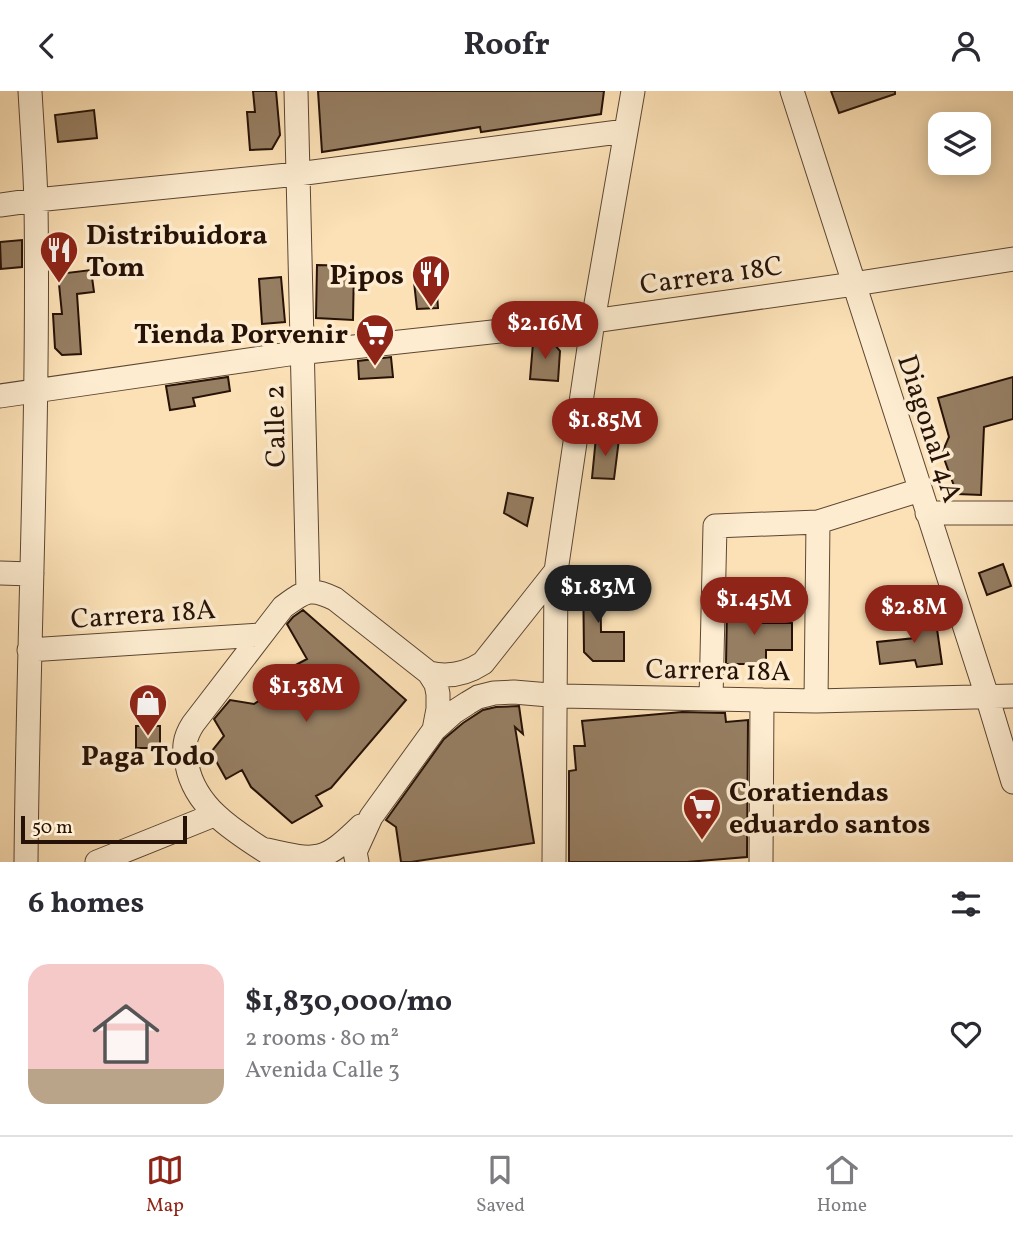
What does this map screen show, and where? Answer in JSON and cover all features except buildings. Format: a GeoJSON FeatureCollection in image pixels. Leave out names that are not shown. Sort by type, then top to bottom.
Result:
{"type":"FeatureCollection","features":[{"type":"Feature","properties":{"kind":"street"},"geometry":{"type":"LineString","coordinates":[[26,862],[36,392],[36,200],[30,91]]}},
{"type":"Feature","properties":{"kind":"street","name":"Calle 2"},"geometry":{"type":"LineString","coordinates":[[296,91],[308,591]]}},
{"type":"Feature","properties":{"kind":"street"},"geometry":{"type":"LineString","coordinates":[[554,862],[556,571],[593,321],[632,91]]}},
{"type":"Feature","properties":{"kind":"street","name":"Diagonal 4A"},"geometry":{"type":"LineString","coordinates":[[792,91],[1013,782]]}},
{"type":"Feature","properties":{"kind":"street"},"geometry":{"type":"LineString","coordinates":[[0,205],[298,174],[626,131]]}},
{"type":"Feature","properties":{"kind":"street","name":"Carrera 18C"},"geometry":{"type":"LineString","coordinates":[[0,397],[302,352],[593,321],[1013,260]]}},
{"type":"Feature","properties":{"kind":"street"},"geometry":{"type":"LineString","coordinates":[[711,699],[715,526],[818,522],[920,490]]}},
{"type":"Feature","properties":{"kind":"street"},"geometry":{"type":"LineString","coordinates":[[927,513],[1013,513]]}},
{"type":"Feature","properties":{"kind":"street"},"geometry":{"type":"LineString","coordinates":[[816,701],[818,522]]}},
{"type":"Feature","properties":{"kind":"street"},"geometry":{"type":"LineString","coordinates":[[429,673],[450,676],[464,673],[483,663],[556,571]]}},
{"type":"Feature","properties":{"kind":"street"},"geometry":{"type":"LineString","coordinates":[[0,573],[33,574]]}},
{"type":"Feature","properties":{"kind":"street"},"geometry":{"type":"LineString","coordinates":[[269,856],[321,857],[332,853],[371,817],[434,730],[438,694],[436,684],[429,673],[335,599],[320,592],[308,591],[283,607],[187,733],[184,742],[188,771],[201,800],[214,815],[269,856],[282,862]]}},
{"type":"Feature","properties":{"kind":"street","name":"Carrera 18A"},"geometry":{"type":"LineString","coordinates":[[29,650],[261,635]]}},
{"type":"Feature","properties":{"kind":"street","name":"Carrera 18A"},"geometry":{"type":"LineString","coordinates":[[434,730],[454,712],[478,697],[494,693],[816,701],[1013,696]]}},
{"type":"Feature","properties":{"kind":"street"},"geometry":{"type":"LineString","coordinates":[[761,862],[762,700]]}},
{"type":"Feature","properties":{"kind":"street"},"geometry":{"type":"LineString","coordinates":[[97,862],[214,815]]}},
{"type":"Feature","properties":{"kind":"street"},"geometry":{"type":"LineString","coordinates":[[357,862],[355,852],[371,817]]}},
{"type":"Feature","properties":{"kind":"place","name":"Distribuidora Tom"},"geometry":{"type":"Point","coordinates":[59,284]}},
{"type":"Feature","properties":{"kind":"place","name":"Pipos"},"geometry":{"type":"Point","coordinates":[431,308]}},
{"type":"Feature","properties":{"kind":"place","name":"Tienda Porvenir"},"geometry":{"type":"Point","coordinates":[375,367]}},
{"type":"Feature","properties":{"kind":"place","name":"Paga Todo"},"geometry":{"type":"Point","coordinates":[148,737]}},
{"type":"Feature","properties":{"kind":"place","name":"Coratiendas eduardo santos"},"geometry":{"type":"Point","coordinates":[702,841]}}]}
